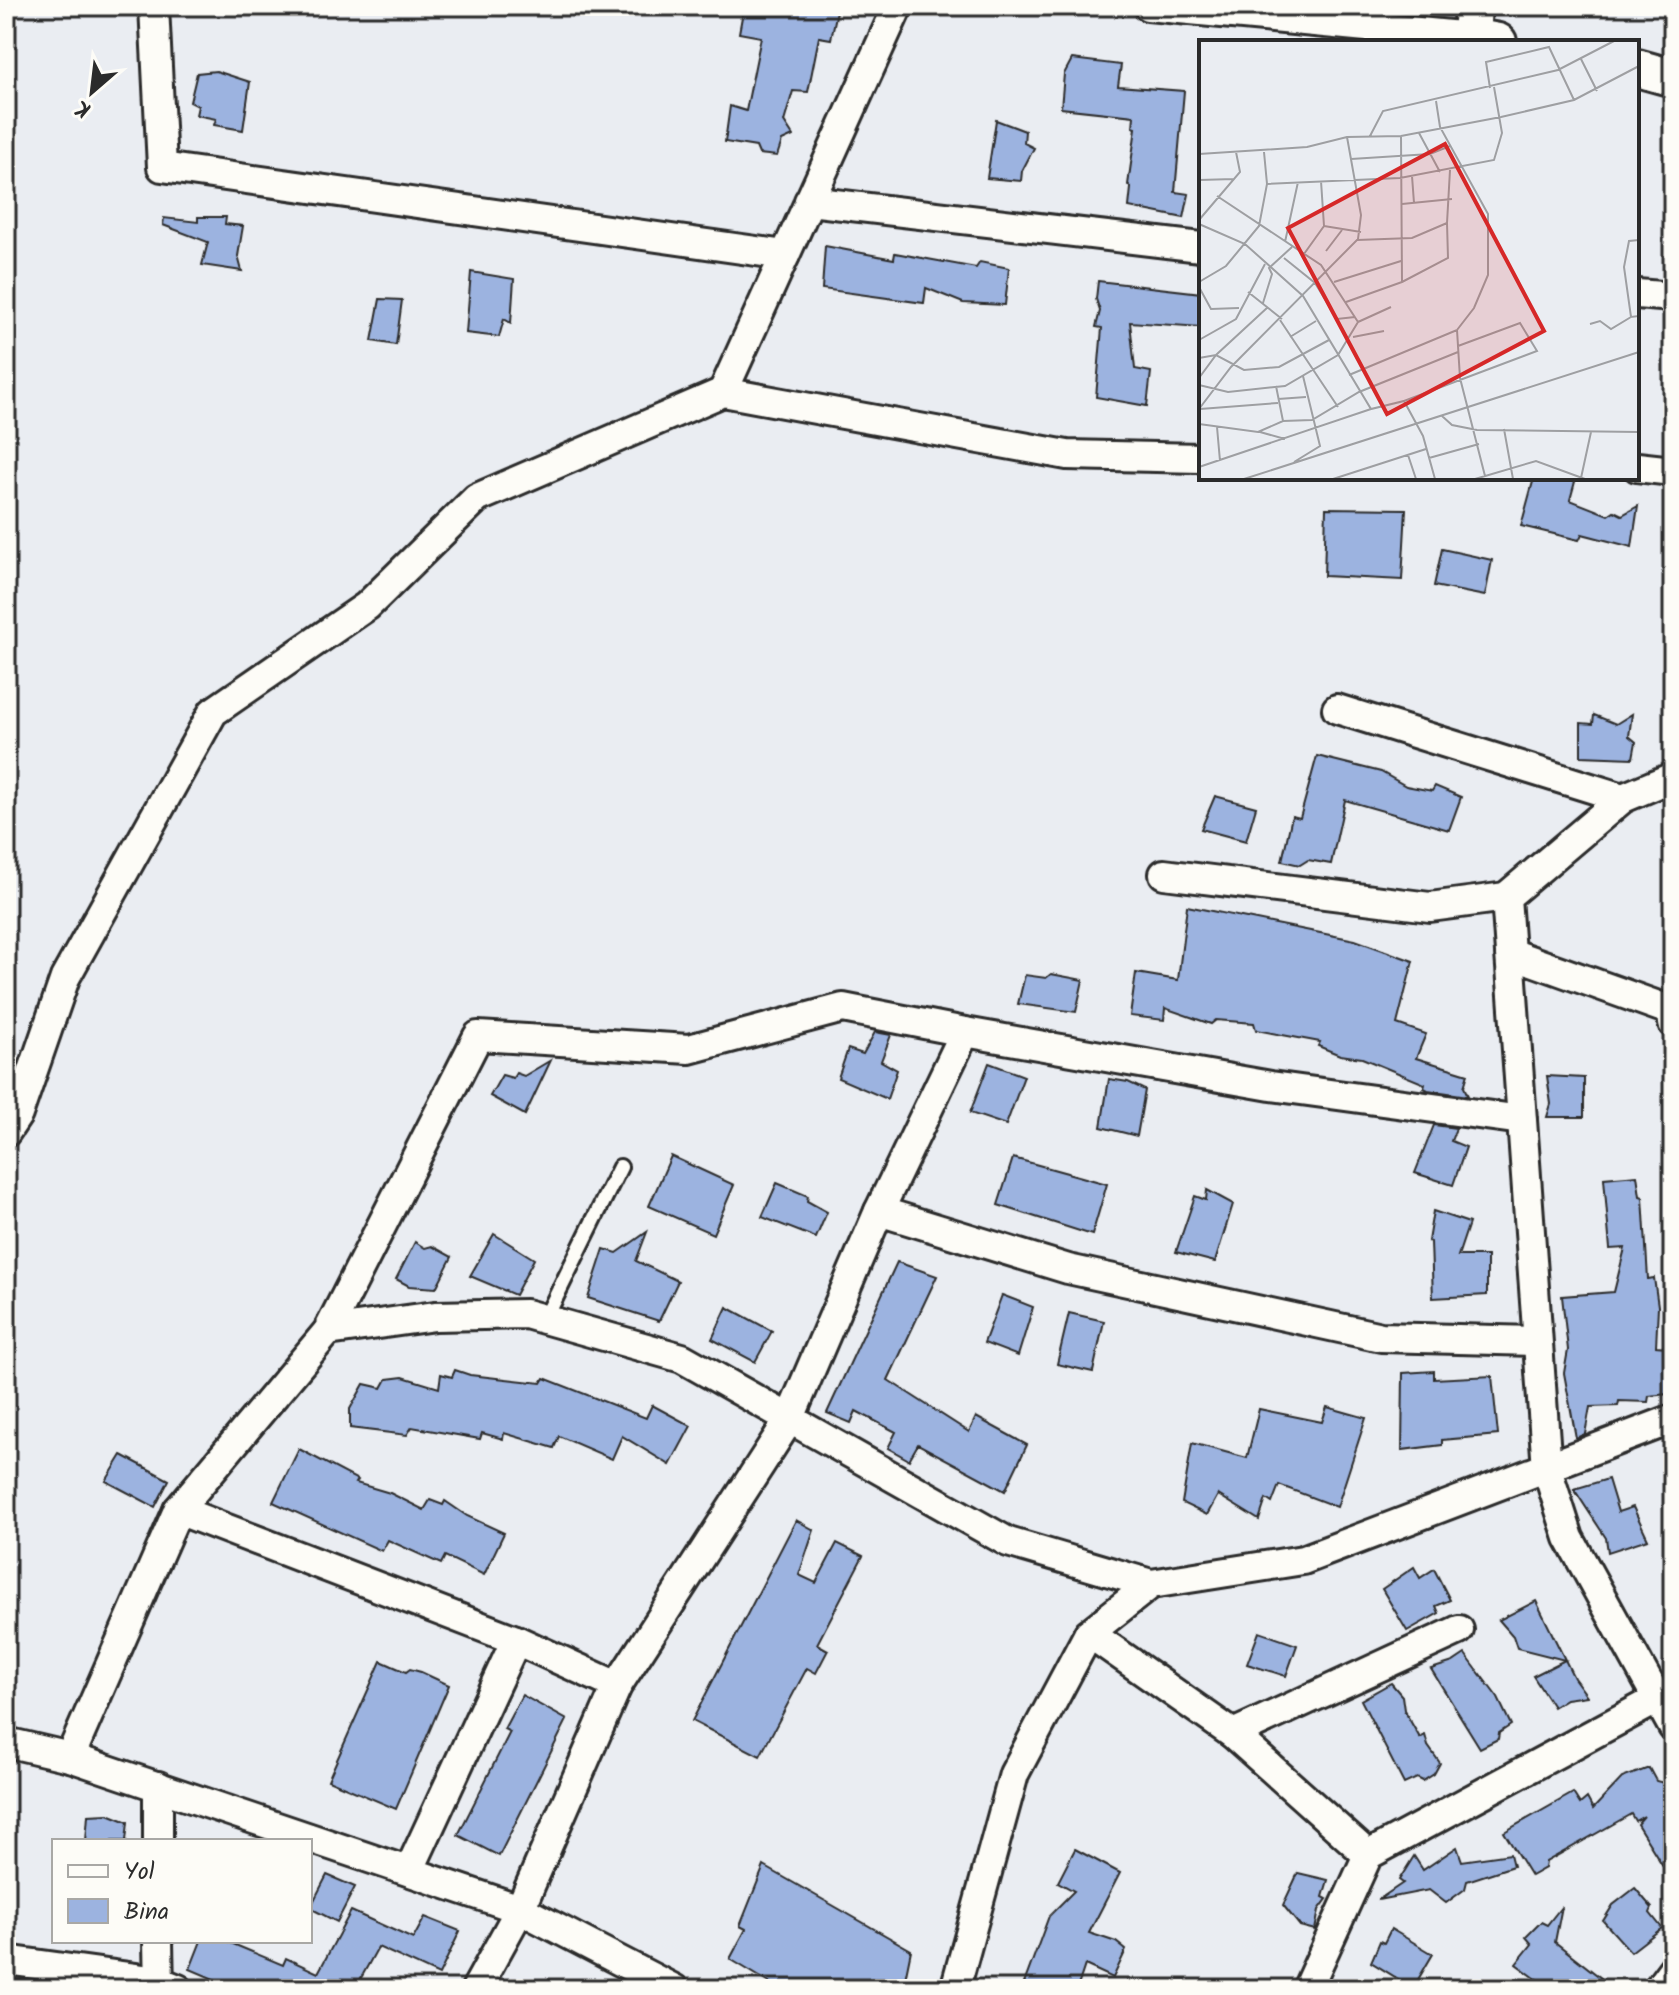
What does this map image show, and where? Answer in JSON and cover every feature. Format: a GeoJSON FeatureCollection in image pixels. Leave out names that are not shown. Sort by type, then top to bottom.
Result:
{"type":"FeatureCollection","features":[{"type":"Feature","properties":{"kind":"street"},"geometry":{"type":"LineString","coordinates":[[154,6],[162,167],[785,255]]}},
{"type":"Feature","properties":{"kind":"street"},"geometry":{"type":"LineString","coordinates":[[723,392],[898,6]]}},
{"type":"Feature","properties":{"kind":"street"},"geometry":{"type":"LineString","coordinates":[[1148,6],[1481,28]]}},
{"type":"Feature","properties":{"kind":"street"},"geometry":{"type":"LineString","coordinates":[[1639,69],[1673,78]]}},
{"type":"Feature","properties":{"kind":"street"},"geometry":{"type":"LineString","coordinates":[[809,201],[1199,247]]}},
{"type":"Feature","properties":{"kind":"street"},"geometry":{"type":"LineString","coordinates":[[1639,294],[1673,297]]}},
{"type":"Feature","properties":{"kind":"street"},"geometry":{"type":"LineString","coordinates":[[6,1132],[18,1114],[65,978],[213,712],[367,606],[477,498],[723,392],[1067,455],[1199,458]]}},
{"type":"Feature","properties":{"kind":"street"},"geometry":{"type":"LineString","coordinates":[[1639,467],[1673,471]]}},
{"type":"Feature","properties":{"kind":"street"},"geometry":{"type":"LineString","coordinates":[[1337,709],[1623,798]]}},
{"type":"Feature","properties":{"kind":"street"},"geometry":{"type":"LineString","coordinates":[[1164,874],[1430,907],[1506,897],[1623,798],[1673,777]]}},
{"type":"Feature","properties":{"kind":"street"},"geometry":{"type":"LineString","coordinates":[[1506,897],[1547,1469],[1569,1538],[1673,1727]]}},
{"type":"Feature","properties":{"kind":"street"},"geometry":{"type":"LineString","coordinates":[[1510,953],[1672,1011],[1673,1023]]}},
{"type":"Feature","properties":{"kind":"street"},"geometry":{"type":"LineString","coordinates":[[70,1757],[178,1510],[328,1331],[478,1036],[689,1049],[843,1008],[1271,1086],[1522,1120]]}},
{"type":"Feature","properties":{"kind":"street"},"geometry":{"type":"LineString","coordinates":[[476,1989],[520,1909],[617,1686],[789,1420],[879,1211],[965,1032]]}},
{"type":"Feature","properties":{"kind":"street"},"geometry":{"type":"LineString","coordinates":[[879,1211],[1068,1269],[1381,1337],[1537,1341]]}},
{"type":"Feature","properties":{"kind":"street"},"geometry":{"type":"LineString","coordinates":[[328,1331],[435,1316],[526,1314],[682,1358],[1008,1542],[1151,1584],[1303,1560],[1673,1419]]}},
{"type":"Feature","properties":{"kind":"street"},"geometry":{"type":"LineString","coordinates":[[178,1510],[516,1640],[617,1686]]}},
{"type":"Feature","properties":{"kind":"street"},"geometry":{"type":"LineString","coordinates":[[955,1989],[1014,1774],[1089,1633],[1151,1584]]}},
{"type":"Feature","properties":{"kind":"street"},"geometry":{"type":"LineString","coordinates":[[1233,1734],[1459,1630]]}},
{"type":"Feature","properties":{"kind":"street"},"geometry":{"type":"LineString","coordinates":[[1089,1633],[1233,1734],[1368,1855]]}},
{"type":"Feature","properties":{"kind":"street"},"geometry":{"type":"LineString","coordinates":[[409,1871],[516,1640]]}},
{"type":"Feature","properties":{"kind":"street"},"geometry":{"type":"LineString","coordinates":[[1307,1989],[1368,1855],[1656,1700]]}},
{"type":"Feature","properties":{"kind":"street"},"geometry":{"type":"LineString","coordinates":[[6,1742],[70,1757],[520,1909],[674,1989]]}},
{"type":"Feature","properties":{"kind":"street"},"geometry":{"type":"LineString","coordinates":[[158,1786],[158,1839]]}},
{"type":"Feature","properties":{"kind":"street"},"geometry":{"type":"LineString","coordinates":[[6,1960],[165,1986],[158,1943]]}},
{"type":"Feature","properties":{"kind":"street"},"geometry":{"type":"LineString","coordinates":[[1658,1989],[1673,1969]]}},
{"type":"Feature","properties":{"kind":"lane"},"geometry":{"type":"LineString","coordinates":[[545,1319],[620,1167]]}},
{"type":"Feature","properties":{"kind":"building"},"geometry":{"type":"Polygon","coordinates":[[[744,6],[838,6],[831,39],[819,37],[808,92],[793,91],[784,122],[793,136],[782,141],[777,156],[759,154],[756,147],[725,142],[730,106],[746,111],[761,37],[739,33],[744,6]]]}},
{"type":"Feature","properties":{"kind":"building"},"geometry":{"type":"Polygon","coordinates":[[[1072,59],[1121,65],[1118,86],[1184,91],[1175,192],[1189,194],[1184,218],[1129,207],[1131,188],[1128,185],[1136,128],[1133,127],[1134,116],[1061,108],[1064,74],[1072,59]]]}},
{"type":"Feature","properties":{"kind":"building"},"geometry":{"type":"Polygon","coordinates":[[[216,71],[250,82],[243,130],[214,125],[216,119],[196,115],[198,106],[190,102],[197,73],[216,71]]]}},
{"type":"Feature","properties":{"kind":"building"},"geometry":{"type":"Polygon","coordinates":[[[996,120],[1025,131],[1024,143],[1034,148],[1022,171],[1021,181],[987,178],[996,120]]]}},
{"type":"Feature","properties":{"kind":"building"},"geometry":{"type":"Polygon","coordinates":[[[198,217],[226,217],[225,224],[243,226],[238,256],[242,271],[202,265],[208,242],[163,225],[164,218],[198,222],[198,217]]]}},
{"type":"Feature","properties":{"kind":"building"},"geometry":{"type":"Polygon","coordinates":[[[825,246],[894,259],[895,253],[976,268],[980,262],[1009,268],[1005,305],[963,303],[926,288],[924,303],[822,289],[825,246]]]}},
{"type":"Feature","properties":{"kind":"building"},"geometry":{"type":"Polygon","coordinates":[[[471,272],[514,279],[511,323],[504,319],[499,337],[466,333],[471,272]]]}},
{"type":"Feature","properties":{"kind":"building"},"geometry":{"type":"Polygon","coordinates":[[[1098,281],[1199,293],[1199,327],[1130,322],[1135,369],[1151,372],[1147,406],[1096,397],[1102,328],[1096,327],[1100,311],[1096,299],[1098,281]]]}},
{"type":"Feature","properties":{"kind":"building"},"geometry":{"type":"Polygon","coordinates":[[[380,299],[402,300],[396,345],[372,341],[380,299]]]}},
{"type":"Feature","properties":{"kind":"building"},"geometry":{"type":"Polygon","coordinates":[[[1533,480],[1575,480],[1570,500],[1608,515],[1614,511],[1622,515],[1638,506],[1632,547],[1582,534],[1579,540],[1521,526],[1533,480]]]}},
{"type":"Feature","properties":{"kind":"building"},"geometry":{"type":"Polygon","coordinates":[[[1326,508],[1406,509],[1402,580],[1324,576],[1326,508]]]}},
{"type":"Feature","properties":{"kind":"building"},"geometry":{"type":"Polygon","coordinates":[[[1442,549],[1492,560],[1485,596],[1434,586],[1442,549]]]}},
{"type":"Feature","properties":{"kind":"building"},"geometry":{"type":"Polygon","coordinates":[[[1632,714],[1629,736],[1636,742],[1633,758],[1581,756],[1581,723],[1593,724],[1594,715],[1616,724],[1632,714]]]}},
{"type":"Feature","properties":{"kind":"building"},"geometry":{"type":"Polygon","coordinates":[[[1317,756],[1381,772],[1406,786],[1432,791],[1435,786],[1461,797],[1449,830],[1345,800],[1331,864],[1308,860],[1300,865],[1282,861],[1292,816],[1300,818],[1317,756]]]}},
{"type":"Feature","properties":{"kind":"building"},"geometry":{"type":"Polygon","coordinates":[[[1215,796],[1256,807],[1246,841],[1201,829],[1215,796]]]}},
{"type":"Feature","properties":{"kind":"building"},"geometry":{"type":"Polygon","coordinates":[[[1187,906],[1355,940],[1413,961],[1397,1024],[1426,1034],[1416,1058],[1468,1074],[1464,1087],[1468,1096],[1428,1090],[1424,1088],[1425,1084],[1362,1058],[1340,1055],[1318,1046],[1320,1042],[1256,1030],[1254,1023],[1216,1020],[1211,1024],[1165,1008],[1164,1020],[1130,1016],[1136,973],[1178,980],[1187,906]]]}},
{"type":"Feature","properties":{"kind":"building"},"geometry":{"type":"Polygon","coordinates":[[[1051,974],[1083,980],[1076,1012],[1018,1004],[1025,975],[1046,978],[1051,974]]]}},
{"type":"Feature","properties":{"kind":"building"},"geometry":{"type":"Polygon","coordinates":[[[875,1032],[891,1035],[881,1061],[897,1070],[887,1099],[838,1078],[848,1049],[863,1054],[875,1032]]]}},
{"type":"Feature","properties":{"kind":"building"},"geometry":{"type":"Polygon","coordinates":[[[551,1060],[525,1115],[490,1096],[502,1075],[513,1078],[516,1073],[524,1076],[551,1060]]]}},
{"type":"Feature","properties":{"kind":"building"},"geometry":{"type":"Polygon","coordinates":[[[989,1063],[1024,1076],[1006,1125],[970,1113],[989,1063]]]}},
{"type":"Feature","properties":{"kind":"building"},"geometry":{"type":"Polygon","coordinates":[[[1547,1076],[1584,1078],[1584,1117],[1547,1117],[1551,1104],[1547,1076]]]}},
{"type":"Feature","properties":{"kind":"building"},"geometry":{"type":"Polygon","coordinates":[[[1109,1079],[1128,1082],[1145,1090],[1137,1136],[1101,1127],[1109,1079]]]}},
{"type":"Feature","properties":{"kind":"building"},"geometry":{"type":"Polygon","coordinates":[[[1434,1125],[1456,1128],[1451,1141],[1466,1147],[1453,1185],[1415,1173],[1434,1125]]]}},
{"type":"Feature","properties":{"kind":"building"},"geometry":{"type":"Polygon","coordinates":[[[671,1156],[734,1185],[713,1234],[649,1206],[671,1156]]]}},
{"type":"Feature","properties":{"kind":"building"},"geometry":{"type":"Polygon","coordinates":[[[1013,1158],[1107,1184],[1092,1235],[998,1205],[1013,1158]]]}},
{"type":"Feature","properties":{"kind":"building"},"geometry":{"type":"Polygon","coordinates":[[[1637,1175],[1640,1196],[1643,1197],[1648,1279],[1654,1278],[1658,1306],[1656,1346],[1667,1347],[1668,1394],[1649,1396],[1648,1402],[1619,1401],[1618,1406],[1590,1407],[1585,1434],[1576,1438],[1564,1373],[1568,1350],[1562,1296],[1614,1292],[1625,1248],[1610,1249],[1604,1178],[1637,1175]]]}},
{"type":"Feature","properties":{"kind":"building"},"geometry":{"type":"Polygon","coordinates":[[[777,1183],[808,1196],[807,1201],[827,1212],[816,1238],[762,1217],[777,1183]]]}},
{"type":"Feature","properties":{"kind":"building"},"geometry":{"type":"Polygon","coordinates":[[[1207,1190],[1233,1204],[1215,1262],[1176,1252],[1195,1196],[1206,1200],[1207,1190]]]}},
{"type":"Feature","properties":{"kind":"building"},"geometry":{"type":"Polygon","coordinates":[[[1433,1211],[1469,1223],[1458,1256],[1487,1256],[1487,1295],[1433,1298],[1431,1242],[1428,1241],[1433,1211]]]}},
{"type":"Feature","properties":{"kind":"building"},"geometry":{"type":"Polygon","coordinates":[[[647,1232],[636,1261],[678,1281],[659,1321],[588,1298],[604,1249],[617,1253],[647,1232]]]}},
{"type":"Feature","properties":{"kind":"building"},"geometry":{"type":"Polygon","coordinates":[[[494,1234],[534,1259],[515,1295],[470,1276],[494,1234]]]}},
{"type":"Feature","properties":{"kind":"building"},"geometry":{"type":"Polygon","coordinates":[[[415,1242],[425,1248],[432,1246],[452,1257],[436,1288],[409,1286],[396,1279],[415,1242]]]}},
{"type":"Feature","properties":{"kind":"building"},"geometry":{"type":"Polygon","coordinates":[[[897,1262],[937,1276],[888,1380],[969,1432],[976,1417],[1027,1445],[1005,1491],[918,1444],[909,1460],[888,1448],[896,1432],[856,1411],[851,1423],[827,1413],[897,1262]]]}},
{"type":"Feature","properties":{"kind":"building"},"geometry":{"type":"Polygon","coordinates":[[[1002,1295],[1033,1307],[1018,1356],[984,1343],[1002,1295]]]}},
{"type":"Feature","properties":{"kind":"building"},"geometry":{"type":"Polygon","coordinates":[[[727,1307],[772,1331],[755,1362],[712,1339],[727,1307]]]}},
{"type":"Feature","properties":{"kind":"building"},"geometry":{"type":"Polygon","coordinates":[[[1069,1313],[1104,1321],[1093,1372],[1057,1364],[1069,1313]]]}},
{"type":"Feature","properties":{"kind":"building"},"geometry":{"type":"Polygon","coordinates":[[[455,1370],[470,1375],[541,1383],[544,1378],[646,1418],[652,1405],[691,1426],[670,1465],[622,1436],[612,1459],[559,1436],[554,1448],[504,1433],[503,1439],[482,1433],[480,1439],[412,1427],[407,1435],[350,1428],[350,1409],[364,1384],[382,1388],[387,1379],[403,1377],[439,1388],[441,1374],[452,1377],[455,1370]]]}},
{"type":"Feature","properties":{"kind":"building"},"geometry":{"type":"Polygon","coordinates":[[[1434,1371],[1434,1379],[1492,1376],[1498,1435],[1442,1440],[1442,1445],[1402,1450],[1403,1373],[1434,1371]]]}},
{"type":"Feature","properties":{"kind":"building"},"geometry":{"type":"Polygon","coordinates":[[[1327,1407],[1366,1418],[1337,1507],[1279,1485],[1272,1503],[1266,1499],[1259,1520],[1218,1495],[1207,1515],[1182,1503],[1192,1443],[1247,1458],[1259,1409],[1322,1422],[1327,1407]]]}},
{"type":"Feature","properties":{"kind":"building"},"geometry":{"type":"Polygon","coordinates":[[[299,1449],[358,1480],[356,1483],[390,1493],[424,1510],[430,1500],[443,1505],[445,1501],[467,1516],[504,1533],[484,1575],[445,1556],[441,1564],[388,1540],[382,1551],[273,1502],[299,1449]]]}},
{"type":"Feature","properties":{"kind":"building"},"geometry":{"type":"Polygon","coordinates":[[[122,1455],[169,1480],[155,1507],[106,1481],[122,1455]]]}},
{"type":"Feature","properties":{"kind":"building"},"geometry":{"type":"Polygon","coordinates":[[[1608,1479],[1618,1512],[1633,1507],[1648,1539],[1608,1552],[1606,1538],[1574,1489],[1608,1479]]]}},
{"type":"Feature","properties":{"kind":"building"},"geometry":{"type":"Polygon","coordinates":[[[796,1520],[814,1530],[799,1575],[816,1583],[837,1543],[863,1556],[817,1644],[828,1650],[816,1673],[807,1668],[760,1756],[692,1721],[796,1520]]]}},
{"type":"Feature","properties":{"kind":"building"},"geometry":{"type":"Polygon","coordinates":[[[1414,1567],[1420,1578],[1434,1569],[1450,1600],[1436,1606],[1439,1613],[1407,1631],[1382,1589],[1414,1567]]]}},
{"type":"Feature","properties":{"kind":"building"},"geometry":{"type":"Polygon","coordinates":[[[1536,1601],[1574,1678],[1587,1696],[1566,1699],[1553,1707],[1533,1676],[1565,1660],[1517,1648],[1513,1636],[1499,1620],[1536,1601]]]}},
{"type":"Feature","properties":{"kind":"building"},"geometry":{"type":"Polygon","coordinates":[[[1259,1632],[1297,1645],[1286,1676],[1247,1664],[1259,1632]]]}},
{"type":"Feature","properties":{"kind":"building"},"geometry":{"type":"Polygon","coordinates":[[[1465,1654],[1498,1698],[1511,1725],[1499,1733],[1498,1739],[1480,1748],[1431,1669],[1453,1662],[1465,1654]]]}},
{"type":"Feature","properties":{"kind":"building"},"geometry":{"type":"Polygon","coordinates":[[[381,1661],[406,1672],[410,1669],[421,1672],[449,1685],[396,1809],[328,1780],[381,1661]]]}},
{"type":"Feature","properties":{"kind":"building"},"geometry":{"type":"Polygon","coordinates":[[[1391,1683],[1402,1696],[1404,1710],[1420,1738],[1425,1735],[1428,1746],[1440,1763],[1434,1774],[1423,1781],[1417,1778],[1404,1784],[1361,1700],[1391,1683]]]}},
{"type":"Feature","properties":{"kind":"building"},"geometry":{"type":"Polygon","coordinates":[[[522,1695],[567,1720],[499,1856],[458,1835],[510,1732],[504,1729],[522,1695]]]}},
{"type":"Feature","properties":{"kind":"building"},"geometry":{"type":"Polygon","coordinates":[[[1649,1768],[1656,1781],[1664,1783],[1664,1826],[1673,1817],[1673,1882],[1637,1824],[1644,1816],[1635,1821],[1631,1814],[1546,1862],[1545,1868],[1531,1876],[1504,1832],[1573,1793],[1580,1804],[1587,1798],[1593,1809],[1622,1778],[1649,1768]]]}},
{"type":"Feature","properties":{"kind":"building"},"geometry":{"type":"Polygon","coordinates":[[[108,1814],[128,1822],[126,1839],[86,1839],[88,1815],[108,1814]]]}},
{"type":"Feature","properties":{"kind":"building"},"geometry":{"type":"Polygon","coordinates":[[[1457,1847],[1462,1861],[1510,1854],[1513,1866],[1467,1881],[1465,1889],[1446,1903],[1429,1890],[1378,1900],[1403,1883],[1399,1880],[1414,1856],[1423,1870],[1457,1847]]]}},
{"type":"Feature","properties":{"kind":"building"},"geometry":{"type":"Polygon","coordinates":[[[1075,1849],[1120,1873],[1089,1933],[1116,1942],[1126,1950],[1113,1978],[1085,1965],[1077,1989],[1022,1989],[1049,1916],[1074,1891],[1058,1882],[1075,1849]]]}},
{"type":"Feature","properties":{"kind":"building"},"geometry":{"type":"Polygon","coordinates":[[[764,1866],[911,1950],[903,1989],[780,1989],[730,1959],[746,1929],[740,1926],[764,1866]]]}},
{"type":"Feature","properties":{"kind":"building"},"geometry":{"type":"Polygon","coordinates":[[[1298,1873],[1328,1880],[1323,1897],[1327,1899],[1319,1910],[1315,1930],[1300,1926],[1283,1905],[1298,1873]]]}},
{"type":"Feature","properties":{"kind":"building"},"geometry":{"type":"Polygon","coordinates":[[[327,1875],[355,1887],[337,1922],[312,1909],[327,1875]]]}},
{"type":"Feature","properties":{"kind":"building"},"geometry":{"type":"Polygon","coordinates":[[[1635,1888],[1652,1908],[1650,1913],[1662,1928],[1631,1952],[1603,1921],[1613,1905],[1635,1888]]]}},
{"type":"Feature","properties":{"kind":"building"},"geometry":{"type":"Polygon","coordinates":[[[1562,1906],[1555,1942],[1615,1989],[1550,1989],[1516,1964],[1532,1944],[1526,1937],[1541,1922],[1547,1925],[1562,1906]]]}},
{"type":"Feature","properties":{"kind":"building"},"geometry":{"type":"Polygon","coordinates":[[[351,1911],[413,1939],[425,1917],[460,1931],[439,1975],[378,1947],[355,1989],[237,1989],[190,1969],[200,1943],[231,1943],[283,1965],[286,1958],[318,1973],[351,1911]]]}},
{"type":"Feature","properties":{"kind":"building"},"geometry":{"type":"Polygon","coordinates":[[[1391,1929],[1433,1954],[1413,1988],[1371,1962],[1380,1941],[1384,1943],[1391,1929]]]}}]}
